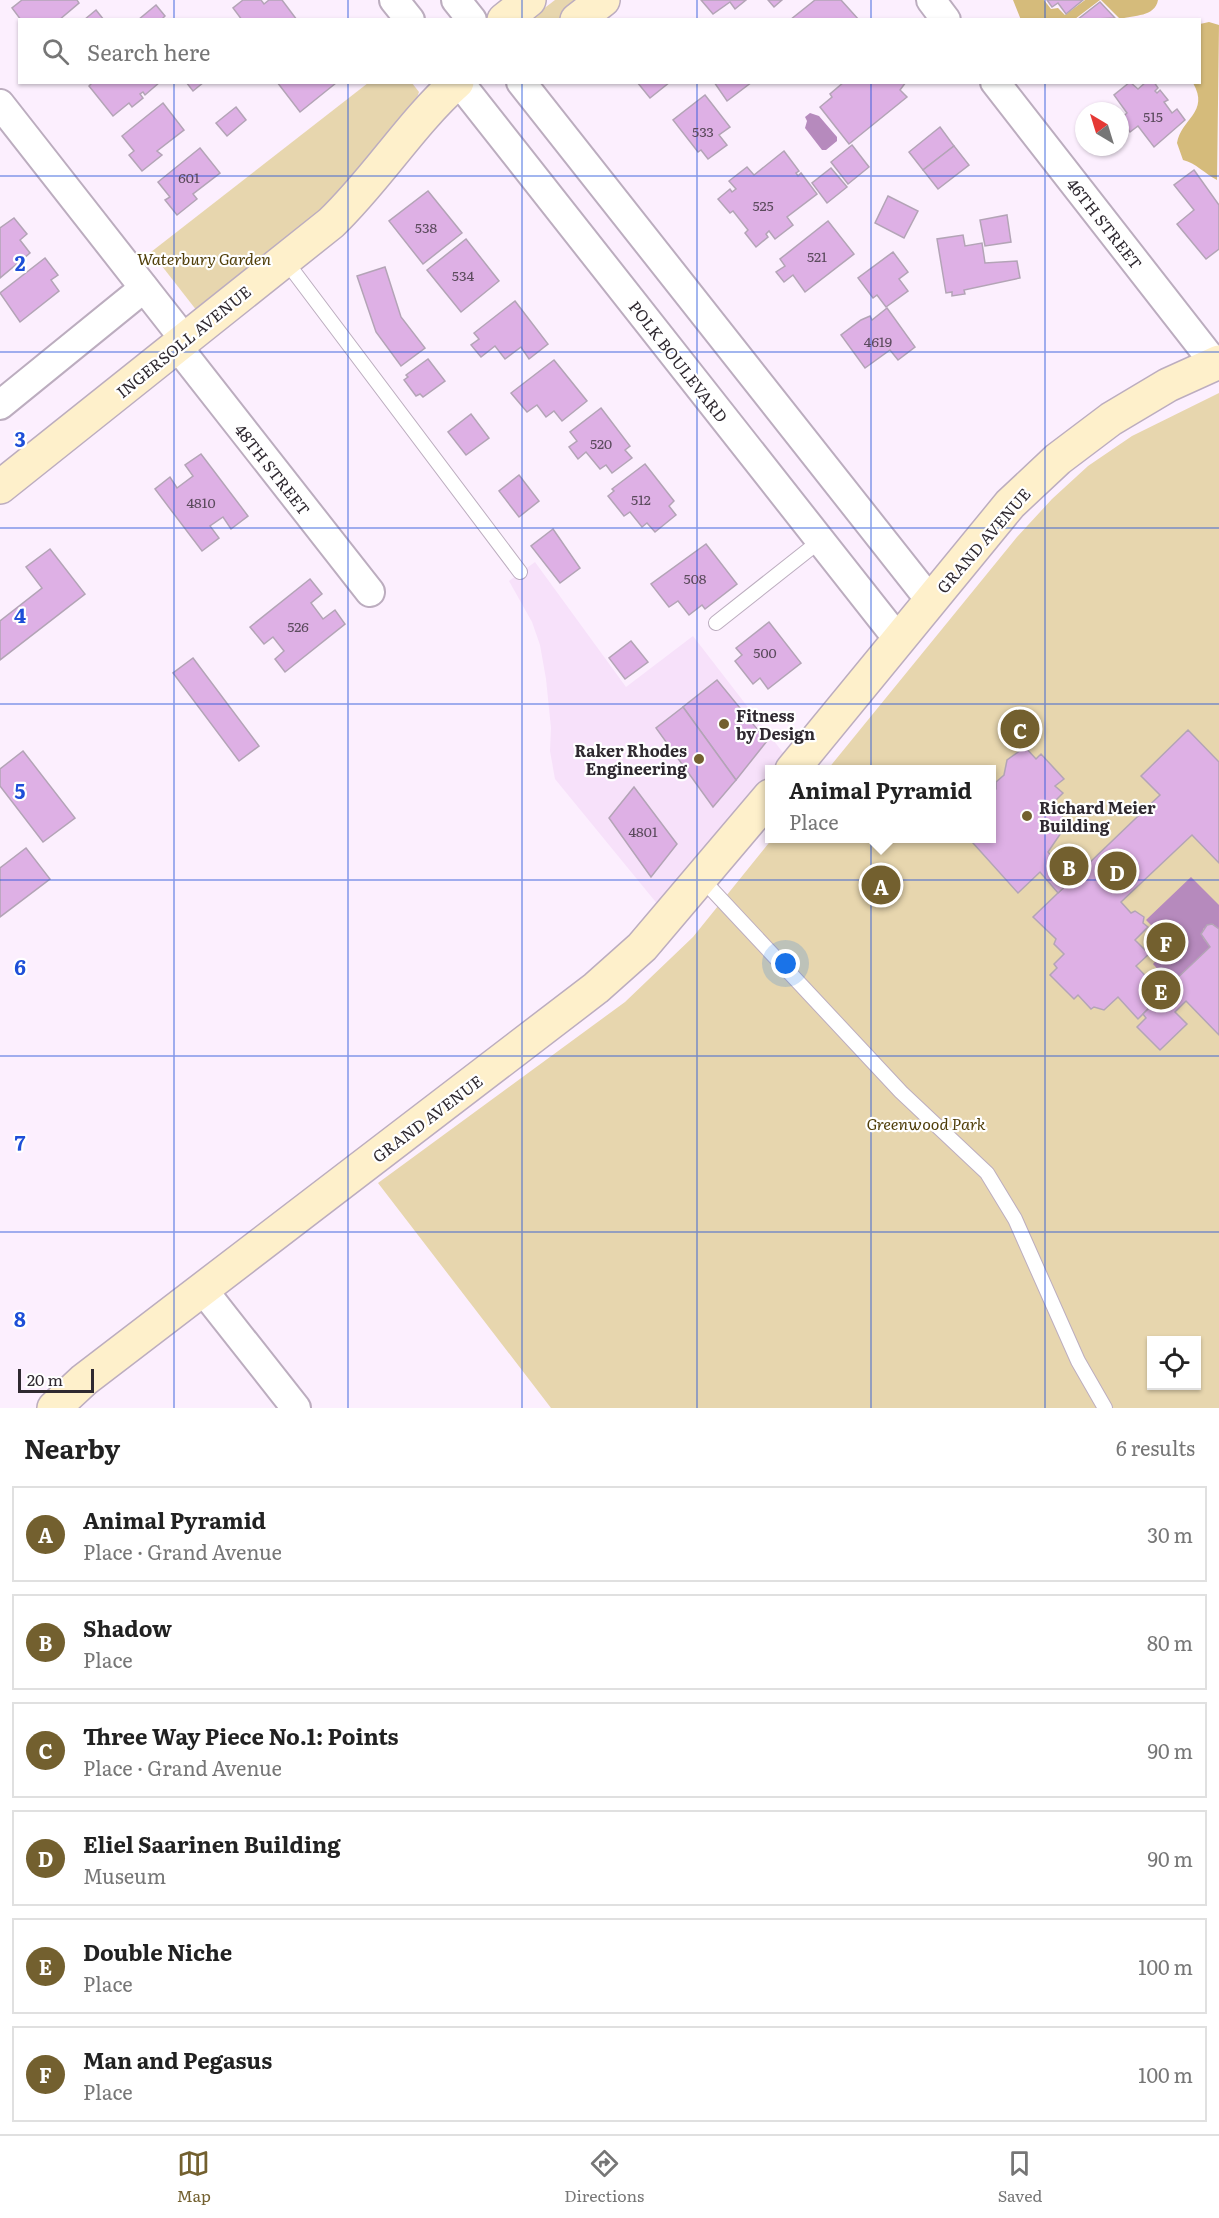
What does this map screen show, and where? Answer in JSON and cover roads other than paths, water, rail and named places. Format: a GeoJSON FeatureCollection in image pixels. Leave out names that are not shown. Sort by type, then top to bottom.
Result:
{"type":"FeatureCollection","features":[{"type":"Feature","properties":{"kind":"main road"},"geometry":{"type":"LineString","coordinates":[[506,18],[529,0]]}},
{"type":"Feature","properties":{"kind":"main road"},"geometry":{"type":"LineString","coordinates":[[580,18],[603,0]]}},
{"type":"Feature","properties":{"kind":"main road","name":"INGERSOLL AVENUE"},"geometry":{"type":"LineString","coordinates":[[0,487],[285,260],[347,207],[434,103],[456,84]]}},
{"type":"Feature","properties":{"kind":"main road","name":"GRAND AVENUE"},"geometry":{"type":"LineString","coordinates":[[796,765],[1010,504],[1058,459],[1112,419],[1168,385],[1217,363]]}},
{"type":"Feature","properties":{"kind":"main road","name":"GRAND AVENUE"},"geometry":{"type":"LineString","coordinates":[[54,1408],[84,1380],[596,988],[642,947],[765,802]]}},
{"type":"Feature","properties":{"kind":"street"},"geometry":{"type":"LineString","coordinates":[[394,0],[408,18]]}},
{"type":"Feature","properties":{"kind":"street"},"geometry":{"type":"LineString","coordinates":[[456,0],[470,18]]}},
{"type":"Feature","properties":{"kind":"street"},"geometry":{"type":"LineString","coordinates":[[931,0],[944,18]]}},
{"type":"Feature","properties":{"kind":"street","name":"POLK BOULEVARD"},"geometry":{"type":"LineString","coordinates":[[460,84],[898,639]]}},
{"type":"Feature","properties":{"kind":"street"},"geometry":{"type":"LineString","coordinates":[[523,84],[930,600]]}},
{"type":"Feature","properties":{"kind":"street","name":"46TH STREET"},"geometry":{"type":"LineString","coordinates":[[997,84],[1217,363]]}},
{"type":"Feature","properties":{"kind":"street","name":"48TH STREET"},"geometry":{"type":"LineString","coordinates":[[0,104],[144,288],[181,343],[370,592]]}},
{"type":"Feature","properties":{"kind":"street"},"geometry":{"type":"LineString","coordinates":[[0,405],[144,288]]}},
{"type":"Feature","properties":{"kind":"street"},"geometry":{"type":"LineString","coordinates":[[203,1290],[296,1408]]}},
{"type":"Feature","properties":{"kind":"lane"},"geometry":{"type":"LineString","coordinates":[[285,260],[520,572]]}},
{"type":"Feature","properties":{"kind":"lane"},"geometry":{"type":"LineString","coordinates":[[716,623],[821,540]]}},
{"type":"Feature","properties":{"kind":"lane"},"geometry":{"type":"LineString","coordinates":[[702,879],[901,1092],[987,1173],[1004,1196],[1078,1361],[1105,1408]]}},
{"type":"Feature","properties":{"kind":"place","name":"Fitness by Design"},"geometry":{"type":"Point","coordinates":[724,724]}},
{"type":"Feature","properties":{"kind":"place","name":"Three Way Piece No.1: Points"},"geometry":{"type":"Point","coordinates":[1020,729]}},
{"type":"Feature","properties":{"kind":"place","name":"Raker Rhodes Engineering"},"geometry":{"type":"Point","coordinates":[699,759]}},
{"type":"Feature","properties":{"kind":"place","name":"Richard Meier Building"},"geometry":{"type":"Point","coordinates":[1027,816]}},
{"type":"Feature","properties":{"kind":"place","name":"Shadow"},"geometry":{"type":"Point","coordinates":[1069,866]}},
{"type":"Feature","properties":{"kind":"place","name":"Eliel Saarinen Building"},"geometry":{"type":"Point","coordinates":[1117,871]}},
{"type":"Feature","properties":{"kind":"place","name":"Animal Pyramid"},"geometry":{"type":"Point","coordinates":[881,885]}},
{"type":"Feature","properties":{"kind":"place","name":"Man and Pegasus"},"geometry":{"type":"Point","coordinates":[1166,942]}},
{"type":"Feature","properties":{"kind":"place","name":"Double Niche"},"geometry":{"type":"Point","coordinates":[1161,990]}},
{"type":"Feature","properties":{"kind":"park label","name":"Waterbury Garden"},"geometry":{"type":"Point","coordinates":[204,258]}},
{"type":"Feature","properties":{"kind":"park label","name":"Greenwood Park"},"geometry":{"type":"Point","coordinates":[926,1123]}}]}
